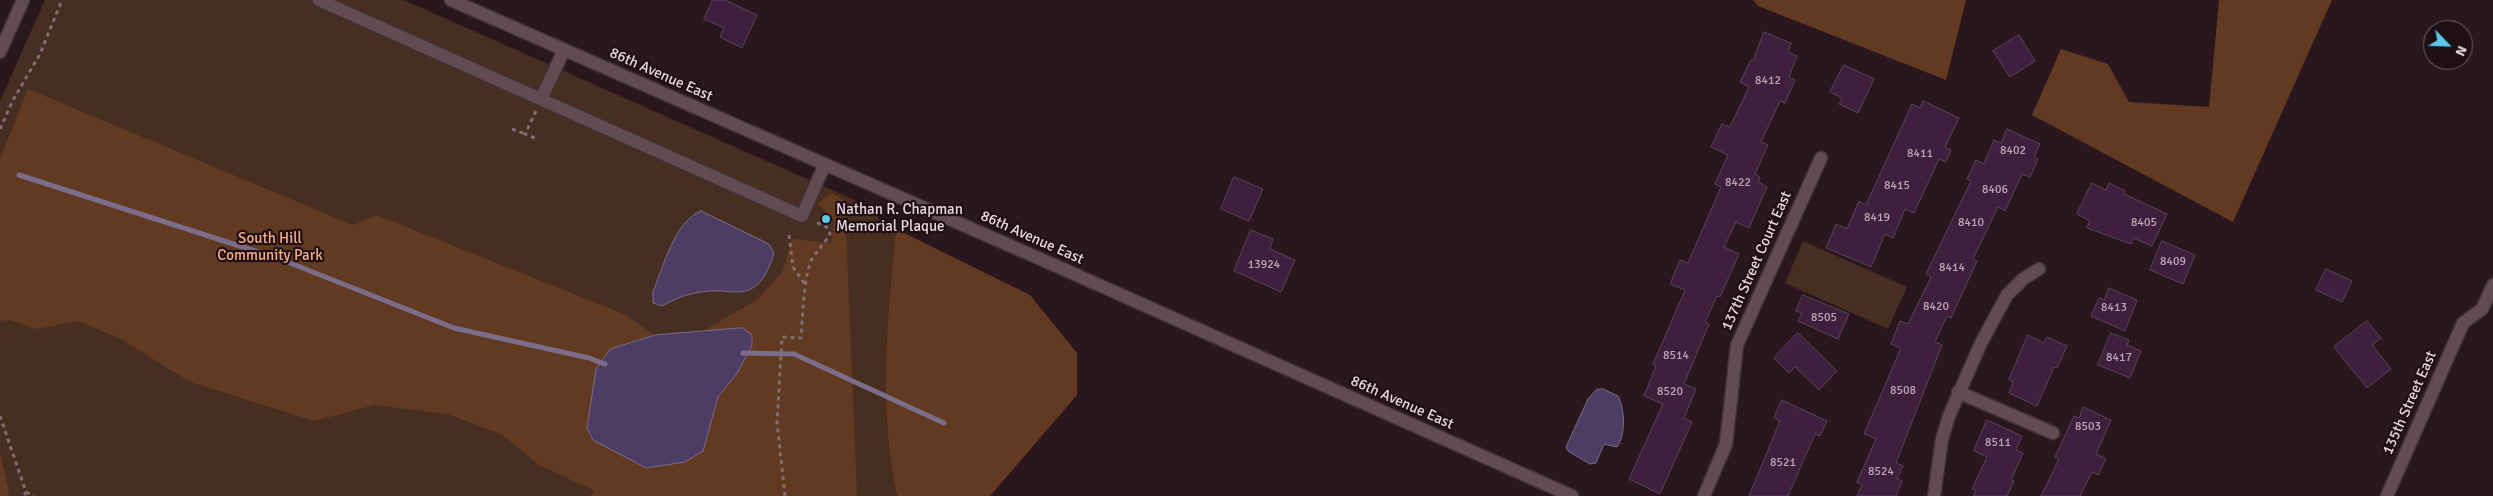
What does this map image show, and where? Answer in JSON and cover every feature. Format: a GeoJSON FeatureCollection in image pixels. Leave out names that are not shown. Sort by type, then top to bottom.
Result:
{"type":"FeatureCollection","features":[{"type":"Feature","properties":{"kind":"street"},"geometry":{"type":"LineString","coordinates":[[0,52],[23,0]]}},
{"type":"Feature","properties":{"kind":"street"},"geometry":{"type":"LineString","coordinates":[[319,0],[802,216],[825,164]]}},
{"type":"Feature","properties":{"kind":"street","name":"86th Avenue East"},"geometry":{"type":"LineString","coordinates":[[451,0],[1572,496]]}},
{"type":"Feature","properties":{"kind":"street"},"geometry":{"type":"LineString","coordinates":[[541,100],[564,50]]}},
{"type":"Feature","properties":{"kind":"street","name":"137th Street Court East"},"geometry":{"type":"LineString","coordinates":[[1704,496],[1726,444],[1737,345],[1821,158]]}},
{"type":"Feature","properties":{"kind":"street"},"geometry":{"type":"LineString","coordinates":[[1934,496],[1942,439],[1958,392],[2007,294],[2023,279],[2040,269]]}},
{"type":"Feature","properties":{"kind":"street","name":"135th Street East"},"geometry":{"type":"LineString","coordinates":[[2387,496],[2464,323],[2482,309],[2493,285]]}},
{"type":"Feature","properties":{"kind":"street"},"geometry":{"type":"LineString","coordinates":[[1958,392],[2053,433]]}},
{"type":"Feature","properties":{"kind":"path"},"geometry":{"type":"LineString","coordinates":[[0,129],[13,100],[40,54],[62,0]]}},
{"type":"Feature","properties":{"kind":"path"},"geometry":{"type":"LineString","coordinates":[[525,134],[541,100]]}},
{"type":"Feature","properties":{"kind":"path"},"geometry":{"type":"LineString","coordinates":[[512,129],[537,139]]}},
{"type":"Feature","properties":{"kind":"path"},"geometry":{"type":"LineString","coordinates":[[785,496],[777,422],[782,337],[801,338],[805,293],[811,261],[826,244],[830,234],[828,228],[802,216]]}},
{"type":"Feature","properties":{"kind":"path"},"geometry":{"type":"LineString","coordinates":[[789,235],[793,267],[806,286]]}},
{"type":"Feature","properties":{"kind":"path"},"geometry":{"type":"LineString","coordinates":[[0,416],[25,494],[34,496]]}},
{"type":"Feature","properties":{"kind":"green space","name":"South Hill Community Park"},"geometry":{"type":"Polygon","coordinates":[[[45,0],[404,0],[879,211],[878,219],[896,229],[887,329],[886,396],[891,463],[897,496],[0,496],[0,101],[45,0]]]}},
{"type":"Feature","properties":{"kind":"green space"},"geometry":{"type":"Polygon","coordinates":[[[1753,0],[1966,0],[1946,80],[1758,6],[1753,0]]]}},
{"type":"Feature","properties":{"kind":"green space"},"geometry":{"type":"Polygon","coordinates":[[[2219,0],[2332,0],[2233,222],[2032,115],[2061,49],[2108,64],[2129,102],[2209,107],[2219,0]]]}},
{"type":"Feature","properties":{"kind":"green space"},"geometry":{"type":"Polygon","coordinates":[[[28,89],[353,225],[377,215],[624,314],[655,335],[610,349],[596,369],[703,451],[718,397],[738,372],[743,328],[703,331],[758,299],[783,271],[792,239],[831,243],[834,221],[818,203],[831,193],[845,201],[857,496],[591,496],[595,491],[539,465],[501,434],[447,414],[375,405],[314,421],[190,382],[121,339],[78,321],[37,329],[9,320],[0,321],[0,159],[28,89]]]}},
{"type":"Feature","properties":{"kind":"green space"},"geometry":{"type":"Polygon","coordinates":[[[896,229],[1030,295],[1077,353],[1077,395],[990,496],[897,496],[891,463],[886,396],[887,329],[896,229]]]}},
{"type":"Feature","properties":{"kind":"green space"},"geometry":{"type":"Polygon","coordinates":[[[1803,241],[1907,287],[1888,329],[1785,283],[1803,241]]]}},
{"type":"Feature","properties":{"kind":"green space"},"geometry":{"type":"Polygon","coordinates":[[[0,451],[9,492],[8,496],[0,496],[0,451]]]}},
{"type":"Feature","properties":{"kind":"shaded area"},"geometry":{"type":"Polygon","coordinates":[[[701,211],[769,244],[774,253],[766,274],[757,285],[745,291],[703,292],[684,296],[662,306],[653,303],[653,292],[677,234],[692,216],[701,211]]]}},
{"type":"Feature","properties":{"kind":"shaded area"},"geometry":{"type":"Polygon","coordinates":[[[743,328],[752,335],[752,345],[738,372],[718,397],[703,451],[685,462],[646,468],[593,440],[587,428],[596,369],[610,349],[655,335],[743,328]]]}},
{"type":"Feature","properties":{"kind":"shaded area"},"geometry":{"type":"Polygon","coordinates":[[[1603,389],[1618,396],[1624,422],[1622,436],[1617,447],[1604,444],[1596,463],[1590,464],[1568,451],[1566,447],[1588,399],[1596,390],[1603,389]]]}},
{"type":"Feature","properties":{"kind":"building"},"geometry":{"type":"Polygon","coordinates":[[[713,0],[725,0],[757,15],[742,48],[720,37],[724,28],[704,19],[713,0]]]}},
{"type":"Feature","properties":{"kind":"building"},"geometry":{"type":"Polygon","coordinates":[[[1764,32],[1791,43],[1788,52],[1797,56],[1789,77],[1795,80],[1785,103],[1780,101],[1761,142],[1768,145],[1755,174],[1760,177],[1758,182],[1767,187],[1749,228],[1736,222],[1724,247],[1739,254],[1720,297],[1717,296],[1705,322],[1709,324],[1684,384],[1696,389],[1684,418],[1692,422],[1660,494],[1629,479],[1663,404],[1644,396],[1656,366],[1653,364],[1685,290],[1670,284],[1680,260],[1688,263],[1721,187],[1715,184],[1728,155],[1711,147],[1722,124],[1730,127],[1749,87],[1740,82],[1751,60],[1753,60],[1764,32]]]}},
{"type":"Feature","properties":{"kind":"building"},"geometry":{"type":"Polygon","coordinates":[[[2019,35],[2035,61],[2010,77],[1993,51],[2019,35]]]}},
{"type":"Feature","properties":{"kind":"building"},"geometry":{"type":"Polygon","coordinates":[[[1844,65],[1874,79],[1858,113],[1839,104],[1842,98],[1830,92],[1844,65]]]}},
{"type":"Feature","properties":{"kind":"building"},"geometry":{"type":"Polygon","coordinates":[[[1923,101],[1959,118],[1945,147],[1951,150],[1946,162],[1939,159],[1914,213],[1905,209],[1893,238],[1885,234],[1871,267],[1826,248],[1836,224],[1847,229],[1859,201],[1866,205],[1912,104],[1920,108],[1923,101]]]}},
{"type":"Feature","properties":{"kind":"building"},"geometry":{"type":"Polygon","coordinates":[[[2007,129],[2040,144],[2034,157],[2038,159],[2030,177],[2022,174],[2005,211],[1998,207],[1973,259],[1977,261],[1951,318],[1947,316],[1935,342],[1942,345],[1896,463],[1903,466],[1897,479],[1902,481],[1896,496],[1857,496],[1862,485],[1857,482],[1876,439],[1864,434],[1901,348],[1891,344],[1900,321],[1908,324],[1931,277],[1926,274],[1971,181],[1967,179],[1976,160],[1984,164],[1994,140],[2001,143],[2007,129]]]}},
{"type":"Feature","properties":{"kind":"building"},"geometry":{"type":"Polygon","coordinates":[[[1234,177],[1263,189],[1249,221],[1221,209],[1234,177]]]}},
{"type":"Feature","properties":{"kind":"building"},"geometry":{"type":"Polygon","coordinates":[[[2092,183],[2106,190],[2109,183],[2125,191],[2124,194],[2167,214],[2152,246],[2133,238],[2131,244],[2087,228],[2090,221],[2077,214],[2092,183]]]}},
{"type":"Feature","properties":{"kind":"building"},"geometry":{"type":"Polygon","coordinates":[[[1251,230],[1273,239],[1270,249],[1295,260],[1281,292],[1234,271],[1251,230]]]}},
{"type":"Feature","properties":{"kind":"building"},"geometry":{"type":"Polygon","coordinates":[[[2162,241],[2195,255],[2183,284],[2150,270],[2162,241]]]}},
{"type":"Feature","properties":{"kind":"building"},"geometry":{"type":"Polygon","coordinates":[[[2326,269],[2352,281],[2342,302],[2316,290],[2326,269]]]}},
{"type":"Feature","properties":{"kind":"building"},"geometry":{"type":"Polygon","coordinates":[[[2109,288],[2137,300],[2125,331],[2091,316],[2099,298],[2104,300],[2109,288]]]}},
{"type":"Feature","properties":{"kind":"building"},"geometry":{"type":"Polygon","coordinates":[[[1803,295],[1849,314],[1838,339],[1798,321],[1802,313],[1796,311],[1803,295]]]}},
{"type":"Feature","properties":{"kind":"building"},"geometry":{"type":"Polygon","coordinates":[[[2367,321],[2381,338],[2372,345],[2391,369],[2367,388],[2334,347],[2367,321]]]}},
{"type":"Feature","properties":{"kind":"building"},"geometry":{"type":"Polygon","coordinates":[[[1798,333],[1837,371],[1819,390],[1795,367],[1789,373],[1774,358],[1798,333]]]}},
{"type":"Feature","properties":{"kind":"building"},"geometry":{"type":"Polygon","coordinates":[[[2111,333],[2129,340],[2127,345],[2141,351],[2130,378],[2098,365],[2111,333]]]}},
{"type":"Feature","properties":{"kind":"building"},"geometry":{"type":"Polygon","coordinates":[[[2028,335],[2044,343],[2047,337],[2067,346],[2057,368],[2054,367],[2037,406],[2009,393],[2013,382],[2009,380],[2028,335]]]}},
{"type":"Feature","properties":{"kind":"building"},"geometry":{"type":"Polygon","coordinates":[[[1782,400],[1827,421],[1820,436],[1815,434],[1788,496],[1749,496],[1780,421],[1774,418],[1782,400]]]}},
{"type":"Feature","properties":{"kind":"building"},"geometry":{"type":"Polygon","coordinates":[[[2083,407],[2111,420],[2096,454],[2106,459],[2098,475],[2092,472],[2080,496],[2041,496],[2059,459],[2055,457],[2074,416],[2079,418],[2083,407]]]}},
{"type":"Feature","properties":{"kind":"building"},"geometry":{"type":"Polygon","coordinates":[[[1987,420],[2022,436],[2016,450],[2023,453],[2011,480],[2014,481],[2007,496],[1973,496],[1976,490],[1972,489],[1987,457],[1974,451],[1987,420]]]}},
{"type":"Feature","properties":{"kind":"waterway"},"geometry":{"type":"LineString","coordinates":[[19,175],[280,259],[454,328],[589,358],[605,364]]}},
{"type":"Feature","properties":{"kind":"waterway"},"geometry":{"type":"LineString","coordinates":[[743,353],[794,354],[944,423]]}},
{"type":"Feature","properties":{"kind":"place","name":"Nathan R. Chapman Memorial Plaque"},"geometry":{"type":"Point","coordinates":[826,219]}}]}
